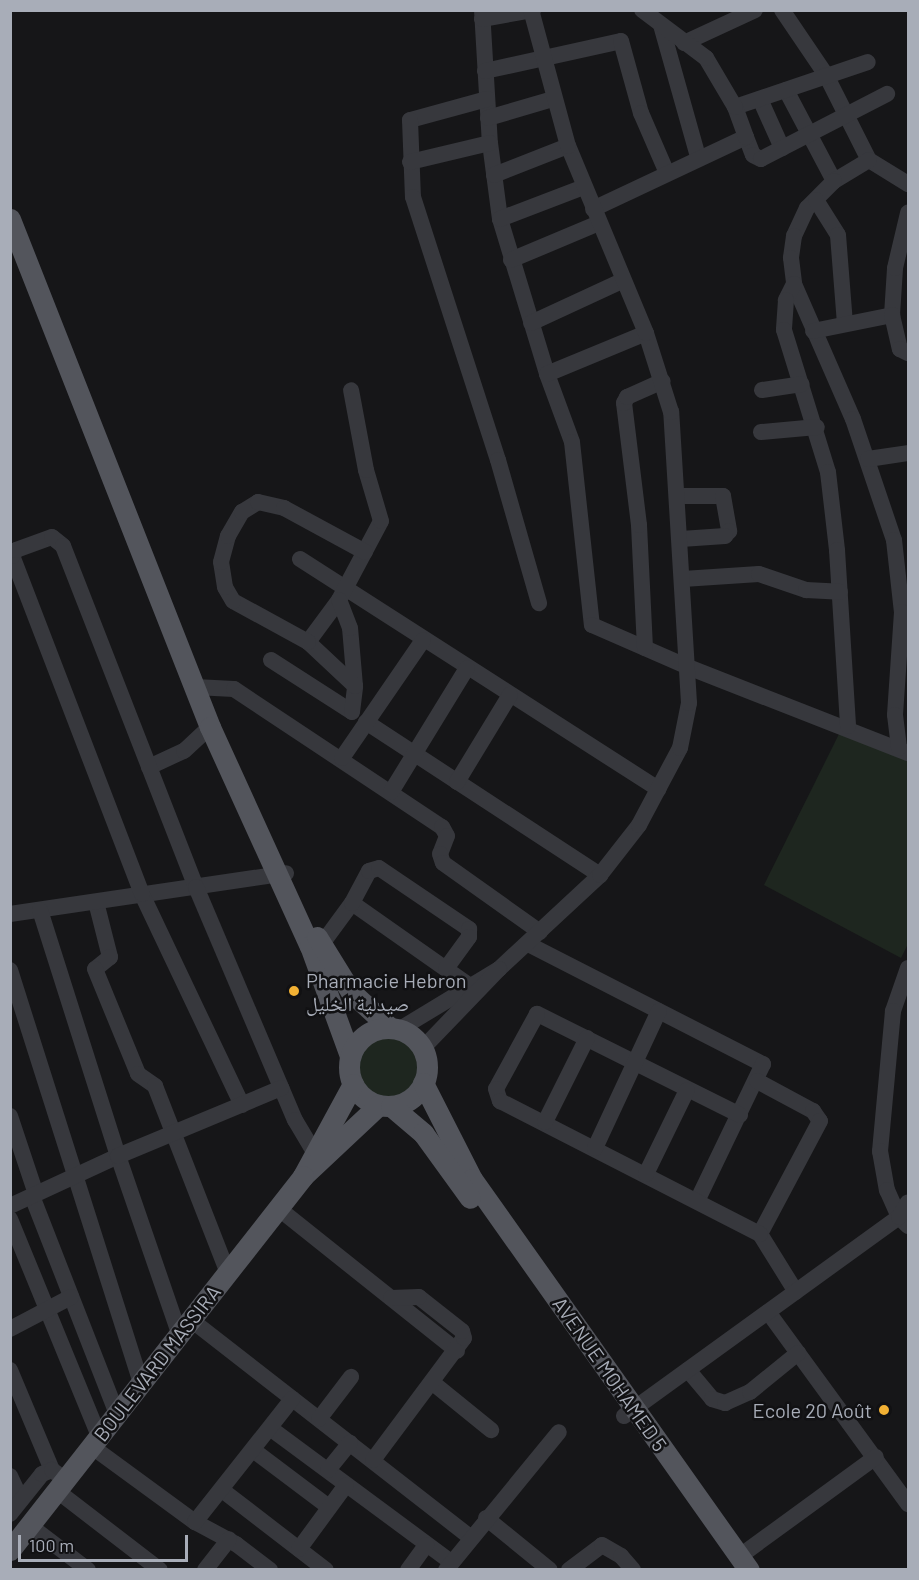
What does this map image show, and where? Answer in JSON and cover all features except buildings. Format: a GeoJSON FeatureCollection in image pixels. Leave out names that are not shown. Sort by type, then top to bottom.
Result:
{"type":"FeatureCollection","features":[{"type":"Feature","properties":{"kind":"main road"},"geometry":{"type":"LineString","coordinates":[[10,213],[24,234],[201,687],[210,727],[317,950],[350,1056],[353,1084],[359,1094],[385,1105],[423,1133],[466,1182]]}},
{"type":"Feature","properties":{"kind":"main road"},"geometry":{"type":"LineString","coordinates":[[10,219],[201,687],[280,873]]}},
{"type":"Feature","properties":{"kind":"main road"},"geometry":{"type":"LineString","coordinates":[[316,1159],[385,1105],[410,1099],[423,1083],[427,1072],[423,1048],[394,1028],[351,992],[317,950]]}},
{"type":"Feature","properties":{"kind":"main road"},"geometry":{"type":"LineString","coordinates":[[350,1056],[369,1032],[394,1028]]}},
{"type":"Feature","properties":{"kind":"main road"},"geometry":{"type":"LineString","coordinates":[[423,1083],[466,1182]]}},
{"type":"Feature","properties":{"kind":"main road"},"geometry":{"type":"LineString","coordinates":[[316,1159],[353,1084]]}},
{"type":"Feature","properties":{"kind":"main road","name":"BOULEVARD MASSIRA"},"geometry":{"type":"LineString","coordinates":[[10,1550],[29,1525],[57,1480],[95,1441],[117,1414],[316,1159]]}},
{"type":"Feature","properties":{"kind":"main road","name":"AVENUE MOHAMED 5"},"geometry":{"type":"LineString","coordinates":[[466,1182],[741,1565]]}},
{"type":"Feature","properties":{"kind":"street"},"geometry":{"type":"LineString","coordinates":[[642,10],[711,65],[735,107],[753,155],[761,159],[887,94]]}},
{"type":"Feature","properties":{"kind":"street"},"geometry":{"type":"LineString","coordinates":[[684,43],[754,10]]}},
{"type":"Feature","properties":{"kind":"street"},"geometry":{"type":"LineString","coordinates":[[782,10],[826,75],[869,160],[909,184]]}},
{"type":"Feature","properties":{"kind":"street"},"geometry":{"type":"LineString","coordinates":[[423,1048],[474,989],[534,938],[600,875],[639,825],[680,748],[689,703],[688,667],[678,496],[671,412],[663,381],[646,333],[622,281],[568,147],[553,99],[532,11],[482,15],[490,143],[500,219],[547,374],[575,455],[592,625],[688,667],[848,726],[904,751]]}},
{"type":"Feature","properties":{"kind":"street"},"geometry":{"type":"LineString","coordinates":[[661,25],[698,157]]}},
{"type":"Feature","properties":{"kind":"street"},"geometry":{"type":"LineString","coordinates":[[485,71],[624,43],[641,113],[667,173]]}},
{"type":"Feature","properties":{"kind":"street"},"geometry":{"type":"LineString","coordinates":[[735,107],[868,62]]}},
{"type":"Feature","properties":{"kind":"street"},"geometry":{"type":"LineString","coordinates":[[786,90],[834,181]]}},
{"type":"Feature","properties":{"kind":"street"},"geometry":{"type":"LineString","coordinates":[[487,99],[410,120],[410,162],[419,220],[448,300],[539,603]]}},
{"type":"Feature","properties":{"kind":"street"},"geometry":{"type":"LineString","coordinates":[[489,118],[553,99]]}},
{"type":"Feature","properties":{"kind":"street"},"geometry":{"type":"LineString","coordinates":[[760,99],[782,148]]}},
{"type":"Feature","properties":{"kind":"street"},"geometry":{"type":"LineString","coordinates":[[511,260],[596,216],[667,173],[746,137]]}},
{"type":"Feature","properties":{"kind":"street"},"geometry":{"type":"LineString","coordinates":[[410,162],[490,143]]}},
{"type":"Feature","properties":{"kind":"street"},"geometry":{"type":"LineString","coordinates":[[494,176],[568,147]]}},
{"type":"Feature","properties":{"kind":"street"},"geometry":{"type":"LineString","coordinates":[[869,160],[834,181],[807,208],[794,236],[791,258],[794,284],[868,459],[904,576],[895,715],[904,751]]}},
{"type":"Feature","properties":{"kind":"street"},"geometry":{"type":"LineString","coordinates":[[500,219],[584,187]]}},
{"type":"Feature","properties":{"kind":"street"},"geometry":{"type":"LineString","coordinates":[[816,200],[838,235],[845,323]]}},
{"type":"Feature","properties":{"kind":"street"},"geometry":{"type":"LineString","coordinates":[[909,213],[896,268],[892,315],[900,349],[909,353]]}},
{"type":"Feature","properties":{"kind":"street"},"geometry":{"type":"LineString","coordinates":[[531,323],[622,281]]}},
{"type":"Feature","properties":{"kind":"street"},"geometry":{"type":"LineString","coordinates":[[794,284],[786,300],[784,330],[817,427],[828,472],[840,592],[848,726]]}},
{"type":"Feature","properties":{"kind":"street"},"geometry":{"type":"LineString","coordinates":[[813,331],[892,315]]}},
{"type":"Feature","properties":{"kind":"street"},"geometry":{"type":"LineString","coordinates":[[547,374],[646,333]]}},
{"type":"Feature","properties":{"kind":"street"},"geometry":{"type":"LineString","coordinates":[[645,648],[639,525],[624,403],[627,397],[663,381]]}},
{"type":"Feature","properties":{"kind":"street"},"geometry":{"type":"LineString","coordinates":[[762,390],[802,384]]}},
{"type":"Feature","properties":{"kind":"street"},"geometry":{"type":"LineString","coordinates":[[308,642],[342,594],[381,521],[366,470],[351,390]]}},
{"type":"Feature","properties":{"kind":"street"},"geometry":{"type":"LineString","coordinates":[[761,432],[817,427]]}},
{"type":"Feature","properties":{"kind":"street"},"geometry":{"type":"LineString","coordinates":[[868,459],[909,453]]}},
{"type":"Feature","properties":{"kind":"street"},"geometry":{"type":"LineString","coordinates":[[678,496],[723,496],[729,531],[725,536],[681,539]]}},
{"type":"Feature","properties":{"kind":"street"},"geometry":{"type":"LineString","coordinates":[[355,686],[308,642],[245,610],[233,601],[225,587],[221,562],[224,548],[242,512],[251,504],[271,504],[365,552]]}},
{"type":"Feature","properties":{"kind":"street"},"geometry":{"type":"LineString","coordinates":[[242,1105],[142,894],[12,556],[16,550],[51,537],[63,546],[196,887],[281,1088],[316,1159]]}},
{"type":"Feature","properties":{"kind":"street"},"geometry":{"type":"LineString","coordinates":[[300,560],[342,594],[423,640],[658,789]]}},
{"type":"Feature","properties":{"kind":"street"},"geometry":{"type":"LineString","coordinates":[[683,579],[759,574],[806,590],[840,592]]}},
{"type":"Feature","properties":{"kind":"street"},"geometry":{"type":"LineString","coordinates":[[271,660],[352,712],[355,686],[350,628],[342,594]]}},
{"type":"Feature","properties":{"kind":"street"},"geometry":{"type":"LineString","coordinates":[[342,758],[423,640]]}},
{"type":"Feature","properties":{"kind":"street"},"geometry":{"type":"LineString","coordinates":[[391,792],[467,668]]}},
{"type":"Feature","properties":{"kind":"street"},"geometry":{"type":"LineString","coordinates":[[201,687],[234,689],[342,758],[445,831],[447,836],[440,854],[443,863],[534,938],[659,1011],[763,1064],[757,1081],[697,1201]]}},
{"type":"Feature","properties":{"kind":"street"},"geometry":{"type":"LineString","coordinates":[[457,782],[510,695]]}},
{"type":"Feature","properties":{"kind":"street"},"geometry":{"type":"LineString","coordinates":[[366,722],[600,875]]}},
{"type":"Feature","properties":{"kind":"street"},"geometry":{"type":"LineString","coordinates":[[149,767],[184,752],[210,727]]}},
{"type":"Feature","properties":{"kind":"street"},"geometry":{"type":"LineString","coordinates":[[317,950],[352,903],[373,869],[396,876],[469,929],[469,937],[446,969]]}},
{"type":"Feature","properties":{"kind":"street"},"geometry":{"type":"LineString","coordinates":[[10,914],[280,873]]}},
{"type":"Feature","properties":{"kind":"street"},"geometry":{"type":"LineString","coordinates":[[96,902],[110,957],[95,969],[138,1074],[155,1086],[228,1273]]}},
{"type":"Feature","properties":{"kind":"street"},"geometry":{"type":"LineString","coordinates":[[352,903],[474,989]]}},
{"type":"Feature","properties":{"kind":"street"},"geometry":{"type":"LineString","coordinates":[[40,910],[118,1156],[184,1326],[292,1399],[470,1537]]}},
{"type":"Feature","properties":{"kind":"street"},"geometry":{"type":"LineString","coordinates":[[904,1222],[883,1173],[880,1120],[893,1011],[909,968]]}},
{"type":"Feature","properties":{"kind":"street"},"geometry":{"type":"LineString","coordinates":[[10,970],[141,1383]]}},
{"type":"Feature","properties":{"kind":"street"},"geometry":{"type":"LineString","coordinates":[[394,1028],[474,989]]}},
{"type":"Feature","properties":{"kind":"street"},"geometry":{"type":"LineString","coordinates":[[595,1148],[659,1011]]}},
{"type":"Feature","properties":{"kind":"street"},"geometry":{"type":"LineString","coordinates":[[740,1114],[687,1090],[537,1014],[496,1089],[497,1096],[760,1234],[796,1292]]}},
{"type":"Feature","properties":{"kind":"street"},"geometry":{"type":"LineString","coordinates":[[545,1122],[587,1038]]}},
{"type":"Feature","properties":{"kind":"street"},"geometry":{"type":"LineString","coordinates":[[757,1081],[813,1111],[820,1122],[760,1234]]}},
{"type":"Feature","properties":{"kind":"street"},"geometry":{"type":"LineString","coordinates":[[10,1206],[118,1156],[281,1088]]}},
{"type":"Feature","properties":{"kind":"street"},"geometry":{"type":"LineString","coordinates":[[646,1174],[687,1090]]}},
{"type":"Feature","properties":{"kind":"street"},"geometry":{"type":"LineString","coordinates":[[10,1116],[34,1195],[117,1414]]}},
{"type":"Feature","properties":{"kind":"street"},"geometry":{"type":"LineString","coordinates":[[629,1412],[796,1292],[904,1222],[909,1202]]}},
{"type":"Feature","properties":{"kind":"street"},"geometry":{"type":"LineString","coordinates":[[278,1208],[457,1351],[373,1460]]}},
{"type":"Feature","properties":{"kind":"street"},"geometry":{"type":"LineString","coordinates":[[10,1219],[48,1310],[95,1441],[195,1522],[230,1539],[261,1567]]}},
{"type":"Feature","properties":{"kind":"street"},"geometry":{"type":"LineString","coordinates":[[10,1329],[71,1297]]}},
{"type":"Feature","properties":{"kind":"street"},"geometry":{"type":"LineString","coordinates":[[768,1312],[909,1504]]}},
{"type":"Feature","properties":{"kind":"street"},"geometry":{"type":"LineString","coordinates":[[688,1370],[712,1399],[725,1403],[750,1392],[798,1353]]}},
{"type":"Feature","properties":{"kind":"street"},"geometry":{"type":"LineString","coordinates":[[10,1370],[57,1480]]}},
{"type":"Feature","properties":{"kind":"street"},"geometry":{"type":"LineString","coordinates":[[319,1419],[351,1377]]}},
{"type":"Feature","properties":{"kind":"street"},"geometry":{"type":"LineString","coordinates":[[433,1383],[491,1431]]}},
{"type":"Feature","properties":{"kind":"street"},"geometry":{"type":"LineString","coordinates":[[195,1522],[292,1399]]}},
{"type":"Feature","properties":{"kind":"street"},"geometry":{"type":"LineString","coordinates":[[270,1428],[426,1545],[449,1566],[470,1537],[559,1432]]}},
{"type":"Feature","properties":{"kind":"street"},"geometry":{"type":"LineString","coordinates":[[328,1470],[350,1443]]}},
{"type":"Feature","properties":{"kind":"street"},"geometry":{"type":"LineString","coordinates":[[253,1450],[329,1508]]}},
{"type":"Feature","properties":{"kind":"street"},"geometry":{"type":"LineString","coordinates":[[741,1565],[876,1457]]}},
{"type":"Feature","properties":{"kind":"street"},"geometry":{"type":"LineString","coordinates":[[10,1514],[42,1474],[57,1480],[160,1569]]}},
{"type":"Feature","properties":{"kind":"street"},"geometry":{"type":"LineString","coordinates":[[10,1476],[21,1500]]}},
{"type":"Feature","properties":{"kind":"street"},"geometry":{"type":"LineString","coordinates":[[299,1549],[346,1485]]}},
{"type":"Feature","properties":{"kind":"street"},"geometry":{"type":"LineString","coordinates":[[222,1490],[326,1569]]}},
{"type":"Feature","properties":{"kind":"street"},"geometry":{"type":"LineString","coordinates":[[486,1518],[541,1566]]}},
{"type":"Feature","properties":{"kind":"street"},"geometry":{"type":"LineString","coordinates":[[29,1525],[88,1569]]}},
{"type":"Feature","properties":{"kind":"street"},"geometry":{"type":"LineString","coordinates":[[205,1569],[230,1539]]}},
{"type":"Feature","properties":{"kind":"street"},"geometry":{"type":"LineString","coordinates":[[408,1569],[426,1545]]}},
{"type":"Feature","properties":{"kind":"street"},"geometry":{"type":"LineString","coordinates":[[569,1569],[602,1545],[621,1556],[633,1569]]}},
{"type":"Feature","properties":{"kind":"shaded area"},"geometry":{"type":"Polygon","coordinates":[[[840,732],[908,761],[908,944],[901,958],[764,885],[840,732]]]}},
{"type":"Feature","properties":{"kind":"shaded area"},"geometry":{"type":"Polygon","coordinates":[[[382,1035],[394,1035],[410,1044],[417,1054],[419,1066],[417,1078],[410,1088],[394,1097],[382,1097],[371,1092],[362,1083],[357,1072],[357,1060],[362,1049],[371,1040],[382,1035]]]}},
{"type":"Feature","properties":{"kind":"place","name":"Pharmacie Hebron صيدلية الخليل"},"geometry":{"type":"Point","coordinates":[294,991]}},
{"type":"Feature","properties":{"kind":"place","name":"Ecole 20 Août"},"geometry":{"type":"Point","coordinates":[884,1410]}}]}
